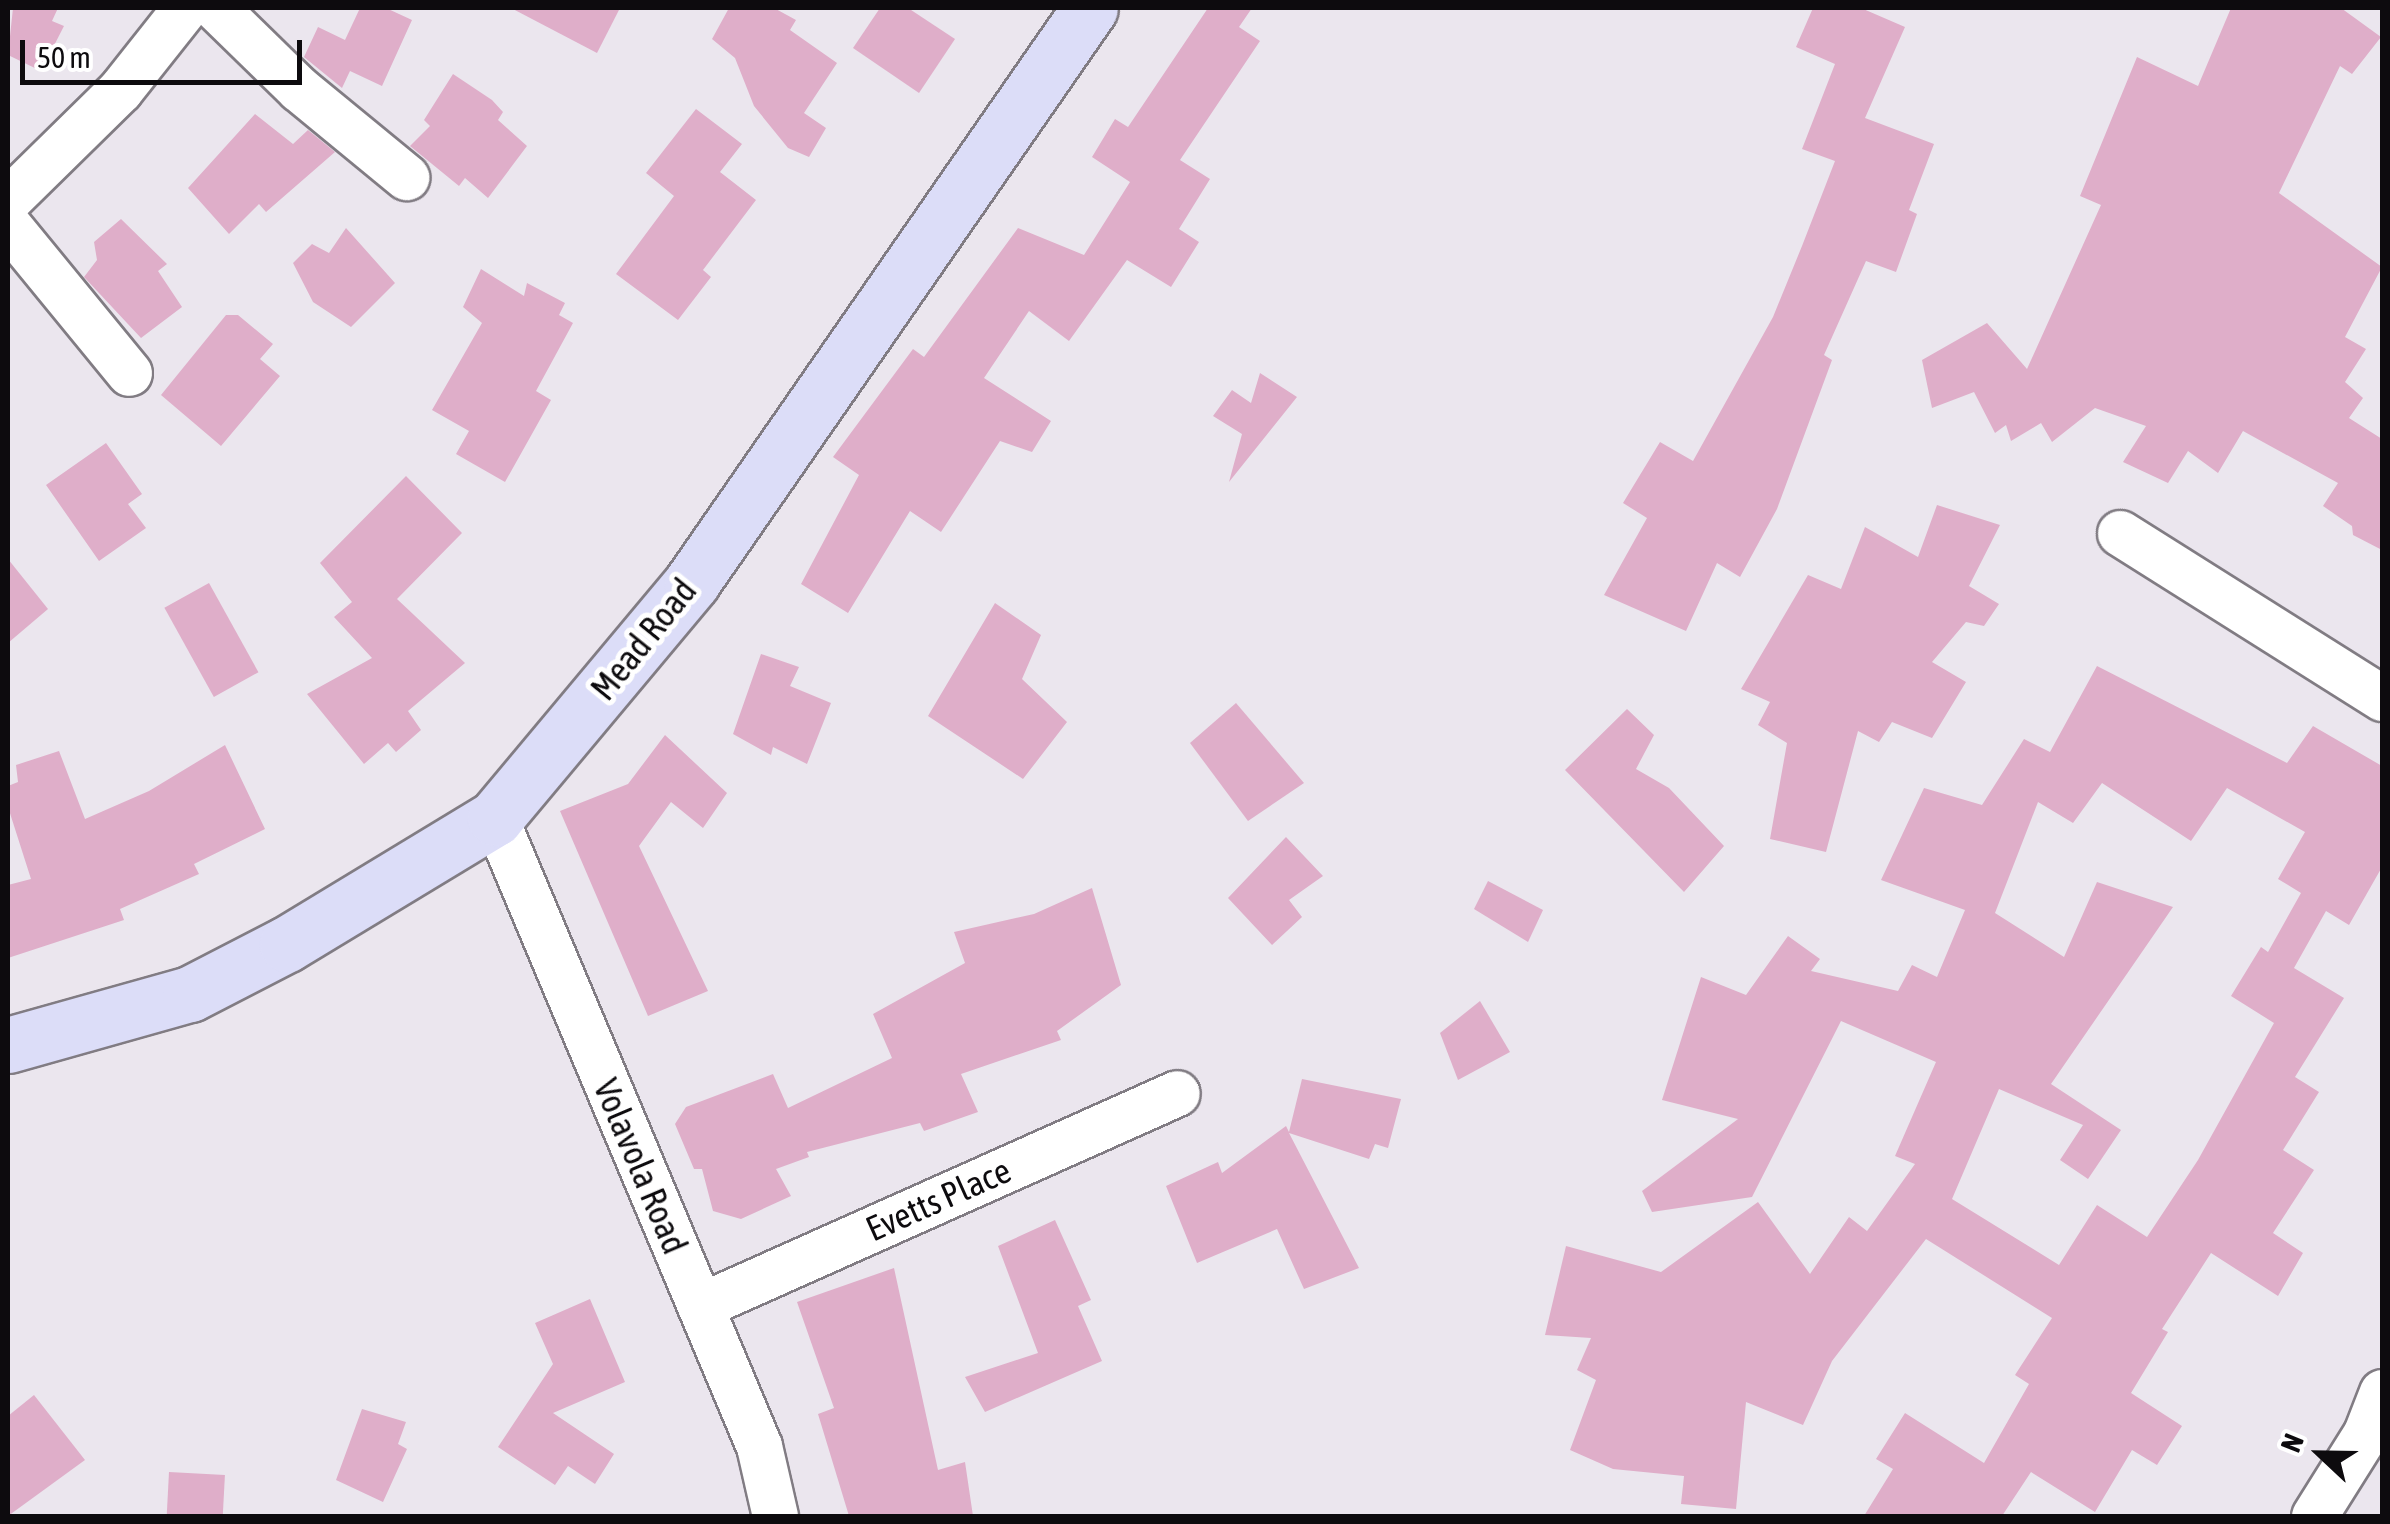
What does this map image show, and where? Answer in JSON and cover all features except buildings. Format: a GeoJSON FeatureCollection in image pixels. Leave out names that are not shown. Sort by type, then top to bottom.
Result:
{"type":"FeatureCollection","features":[{"type":"Feature","properties":{"kind":"main road","name":"Mead Road"},"geometry":{"type":"LineString","coordinates":[[8,1046],[190,994],[287,944],[495,818],[692,582],[1090,8]]}},
{"type":"Feature","properties":{"kind":"street"},"geometry":{"type":"LineString","coordinates":[[16,177],[120,90],[185,8]]}},
{"type":"Feature","properties":{"kind":"street"},"geometry":{"type":"LineString","coordinates":[[216,8],[299,89],[406,178]]}},
{"type":"Feature","properties":{"kind":"street"},"geometry":{"type":"LineString","coordinates":[[8,226],[128,373]]}},
{"type":"Feature","properties":{"kind":"street"},"geometry":{"type":"LineString","coordinates":[[2120,533],[2382,698]]}},
{"type":"Feature","properties":{"kind":"street","name":"Volavola Road"},"geometry":{"type":"LineString","coordinates":[[495,818],[759,1446],[775,1516]]}},
{"type":"Feature","properties":{"kind":"street","name":"Evetts Place"},"geometry":{"type":"LineString","coordinates":[[700,1306],[1177,1093]]}},
{"type":"Feature","properties":{"kind":"street"},"geometry":{"type":"LineString","coordinates":[[2314,1516],[2366,1433],[2382,1392]]}}]}
